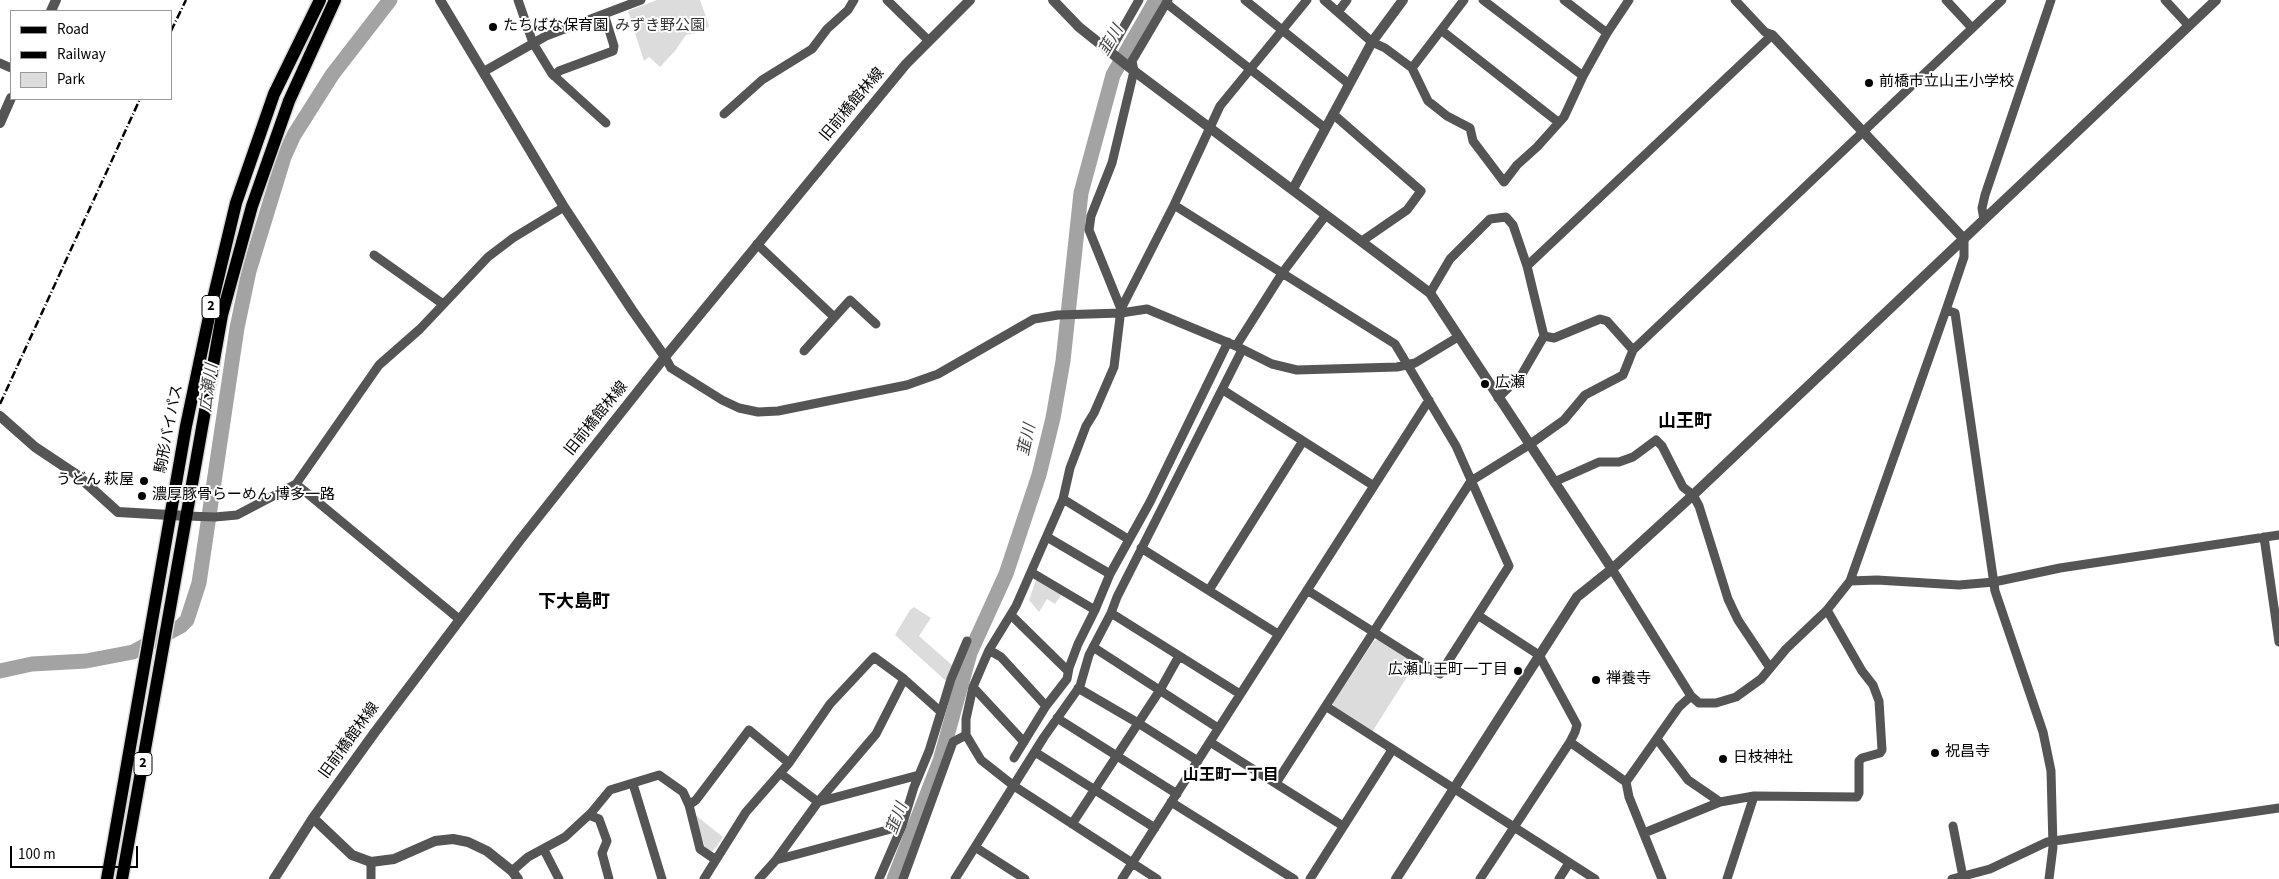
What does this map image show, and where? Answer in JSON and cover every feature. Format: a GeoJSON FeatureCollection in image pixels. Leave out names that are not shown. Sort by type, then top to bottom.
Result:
{"type":"FeatureCollection","features":[{"type":"Feature","properties":{"kind":"main road","name":"駒形バイパス"},"geometry":{"type":"LineString","coordinates":[[107,879],[148,652],[170,515],[202,350],[236,203],[274,94],[320,0]]}},
{"type":"Feature","properties":{"kind":"main road","name":"駒形バイパス"},"geometry":{"type":"LineString","coordinates":[[122,879],[163,648],[193,517],[222,315],[252,206],[289,101],[335,0]]}},
{"type":"Feature","properties":{"kind":"street"},"geometry":{"type":"LineString","coordinates":[[440,0],[564,207],[672,368],[739,408],[758,412],[778,411],[907,385],[938,374],[1034,318],[1058,315],[1147,308],[1272,364],[1297,370],[1397,367],[1415,362],[1458,337]]}},
{"type":"Feature","properties":{"kind":"street"},"geometry":{"type":"LineString","coordinates":[[518,0],[532,43],[554,76],[606,123]]}},
{"type":"Feature","properties":{"kind":"street"},"geometry":{"type":"LineString","coordinates":[[483,72],[532,43],[641,0]]}},
{"type":"Feature","properties":{"kind":"street"},"geometry":{"type":"LineString","coordinates":[[724,114],[762,80],[812,49],[827,29],[848,10],[854,0]]}},
{"type":"Feature","properties":{"kind":"street"},"geometry":{"type":"LineString","coordinates":[[887,0],[928,40]]}},
{"type":"Feature","properties":{"kind":"street","name":"旧前橋館林線"},"geometry":{"type":"LineString","coordinates":[[274,879],[313,818],[459,619],[665,357],[906,64],[970,0]]}},
{"type":"Feature","properties":{"kind":"street"},"geometry":{"type":"LineString","coordinates":[[1053,0],[1079,27],[1112,53],[1430,294],[1612,570],[1691,696],[1699,704],[1716,703],[1736,697],[1761,679],[1786,649],[1827,610],[1850,581],[1964,258],[1964,239],[1772,35],[1765,32],[1735,0]]}},
{"type":"Feature","properties":{"kind":"street"},"geometry":{"type":"LineString","coordinates":[[1112,53],[1139,0]]}},
{"type":"Feature","properties":{"kind":"street"},"geometry":{"type":"LineString","coordinates":[[1245,0],[1349,84]]}},
{"type":"Feature","properties":{"kind":"street"},"geometry":{"type":"LineString","coordinates":[[1157,879],[1014,786],[981,760],[966,735],[966,719],[973,686],[989,650],[1011,615],[1064,499],[1070,468],[1083,434],[1114,367],[1121,311],[1174,205],[1220,106],[1307,0]]}},
{"type":"Feature","properties":{"kind":"street"},"geometry":{"type":"LineString","coordinates":[[1324,0],[1372,42],[1385,48],[1412,68],[1428,101],[1447,116],[1470,128],[1473,141],[1504,182],[1558,122],[1564,118],[1583,76],[1607,33],[1629,0]]}},
{"type":"Feature","properties":{"kind":"street"},"geometry":{"type":"LineString","coordinates":[[1338,12],[1347,0]]}},
{"type":"Feature","properties":{"kind":"street"},"geometry":{"type":"LineString","coordinates":[[1292,189],[1372,42],[1403,0]]}},
{"type":"Feature","properties":{"kind":"street"},"geometry":{"type":"LineString","coordinates":[[1412,68],[1464,0]]}},
{"type":"Feature","properties":{"kind":"street"},"geometry":{"type":"LineString","coordinates":[[1483,0],[1583,76]]}},
{"type":"Feature","properties":{"kind":"street"},"geometry":{"type":"LineString","coordinates":[[1564,0],[1607,33]]}},
{"type":"Feature","properties":{"kind":"street"},"geometry":{"type":"LineString","coordinates":[[1946,0],[1972,28]]}},
{"type":"Feature","properties":{"kind":"street"},"geometry":{"type":"LineString","coordinates":[[1276,783],[1327,707],[1471,481],[1529,445],[1564,420],[1585,395],[1623,375],[1633,350],[2002,0]]}},
{"type":"Feature","properties":{"kind":"street"},"geometry":{"type":"LineString","coordinates":[[1984,220],[1982,208],[1985,196],[2051,0]]}},
{"type":"Feature","properties":{"kind":"street"},"geometry":{"type":"LineString","coordinates":[[2165,0],[2189,26]]}},
{"type":"Feature","properties":{"kind":"street"},"geometry":{"type":"LineString","coordinates":[[1396,879],[1577,596],[1612,570],[1693,495],[2216,0]]}},
{"type":"Feature","properties":{"kind":"street"},"geometry":{"type":"LineString","coordinates":[[1121,311],[1089,230],[1091,216],[1112,163],[1132,61],[1167,1],[1325,128]]}},
{"type":"Feature","properties":{"kind":"street"},"geometry":{"type":"LineString","coordinates":[[554,76],[559,71],[613,51],[614,46],[604,14]]}},
{"type":"Feature","properties":{"kind":"street"},"geometry":{"type":"LineString","coordinates":[[1441,30],[1558,122]]}},
{"type":"Feature","properties":{"kind":"street"},"geometry":{"type":"LineString","coordinates":[[1528,266],[1772,35]]}},
{"type":"Feature","properties":{"kind":"street"},"geometry":{"type":"LineString","coordinates":[[0,123],[10,100]]}},
{"type":"Feature","properties":{"kind":"street"},"geometry":{"type":"LineString","coordinates":[[1333,114],[1421,191],[1407,210],[1362,241]]}},
{"type":"Feature","properties":{"kind":"street"},"geometry":{"type":"LineString","coordinates":[[1174,205],[1395,344],[1456,446],[1510,566],[1440,674],[1307,590]]}},
{"type":"Feature","properties":{"kind":"street"},"geometry":{"type":"LineString","coordinates":[[0,416],[36,447],[77,475],[118,512],[193,517],[237,515],[296,484],[379,366],[420,329],[488,257],[513,238],[564,207]]}},
{"type":"Feature","properties":{"kind":"street"},"geometry":{"type":"LineString","coordinates":[[1014,758],[1046,706],[1067,679],[1078,644],[1110,574],[1235,346],[1282,272],[1326,215]]}},
{"type":"Feature","properties":{"kind":"street"},"geometry":{"type":"LineString","coordinates":[[1430,294],[1450,259],[1490,219],[1506,217],[1513,225],[1528,266],[1544,336],[1522,374],[1498,398]]}},
{"type":"Feature","properties":{"kind":"street"},"geometry":{"type":"LineString","coordinates":[[757,244],[833,316]]}},
{"type":"Feature","properties":{"kind":"street"},"geometry":{"type":"LineString","coordinates":[[374,255],[443,304]]}},
{"type":"Feature","properties":{"kind":"street"},"geometry":{"type":"LineString","coordinates":[[804,351],[833,316],[850,300],[876,324]]}},
{"type":"Feature","properties":{"kind":"street"},"geometry":{"type":"LineString","coordinates":[[1946,310],[1955,313],[1994,582],[2043,732],[2050,771],[2053,841],[2049,879]]}},
{"type":"Feature","properties":{"kind":"street"},"geometry":{"type":"LineString","coordinates":[[1544,336],[1554,338],[1600,319],[1607,321],[1633,350]]}},
{"type":"Feature","properties":{"kind":"street"},"geometry":{"type":"LineString","coordinates":[[955,879],[1035,752],[1078,688],[1093,647],[1141,548],[1223,390],[1235,346]]}},
{"type":"Feature","properties":{"kind":"street"},"geometry":{"type":"LineString","coordinates":[[1223,390],[1374,486]]}},
{"type":"Feature","properties":{"kind":"street"},"geometry":{"type":"LineString","coordinates":[[1122,879],[1429,400]]}},
{"type":"Feature","properties":{"kind":"street"},"geometry":{"type":"LineString","coordinates":[[1554,482],[1593,464],[1620,462],[1633,457],[1656,440],[1662,446],[1683,487],[1693,495],[1699,506],[1728,599],[1738,620],[1770,668]]}},
{"type":"Feature","properties":{"kind":"street"},"geometry":{"type":"LineString","coordinates":[[1209,590],[1304,441]]}},
{"type":"Feature","properties":{"kind":"street"},"geometry":{"type":"LineString","coordinates":[[296,484],[459,619]]}},
{"type":"Feature","properties":{"kind":"street"},"geometry":{"type":"LineString","coordinates":[[1064,499],[1128,539]]}},
{"type":"Feature","properties":{"kind":"street"},"geometry":{"type":"LineString","coordinates":[[1850,581],[1877,580],[1959,585],[1994,582],[2060,568],[2279,535]]}},
{"type":"Feature","properties":{"kind":"street"},"geometry":{"type":"LineString","coordinates":[[1047,537],[1110,574]]}},
{"type":"Feature","properties":{"kind":"street"},"geometry":{"type":"LineString","coordinates":[[2264,537],[2279,642]]}},
{"type":"Feature","properties":{"kind":"street"},"geometry":{"type":"LineString","coordinates":[[1141,548],[1278,634]]}},
{"type":"Feature","properties":{"kind":"street"},"geometry":{"type":"LineString","coordinates":[[1031,572],[1095,610]]}},
{"type":"Feature","properties":{"kind":"street"},"geometry":{"type":"LineString","coordinates":[[1644,833],[1720,802],[1754,796],[1857,797],[1859,793],[1859,761],[1862,758],[1880,753],[1882,750],[1879,701],[1873,685],[1862,671],[1827,610]]}},
{"type":"Feature","properties":{"kind":"street"},"geometry":{"type":"LineString","coordinates":[[1111,613],[1240,694]]}},
{"type":"Feature","properties":{"kind":"street"},"geometry":{"type":"LineString","coordinates":[[1011,615],[1068,671]]}},
{"type":"Feature","properties":{"kind":"street"},"geometry":{"type":"LineString","coordinates":[[1479,616],[1539,655],[1576,725],[1576,732],[1570,742],[1480,879]]}},
{"type":"Feature","properties":{"kind":"street"},"geometry":{"type":"LineString","coordinates":[[878,879],[902,826],[951,680],[967,641]]}},
{"type":"Feature","properties":{"kind":"street"},"geometry":{"type":"LineString","coordinates":[[1093,647],[1218,728]]}},
{"type":"Feature","properties":{"kind":"street"},"geometry":{"type":"LineString","coordinates":[[989,650],[1001,657],[1046,706]]}},
{"type":"Feature","properties":{"kind":"street"},"geometry":{"type":"LineString","coordinates":[[1072,824],[1160,690],[1179,656]]}},
{"type":"Feature","properties":{"kind":"street"},"geometry":{"type":"LineString","coordinates":[[707,878],[746,812],[789,762],[830,704],[874,657],[904,679],[941,712]]}},
{"type":"Feature","properties":{"kind":"street"},"geometry":{"type":"LineString","coordinates":[[759,879],[776,860],[818,802],[876,734],[904,679]]}},
{"type":"Feature","properties":{"kind":"street"},"geometry":{"type":"LineString","coordinates":[[973,686],[1024,742]]}},
{"type":"Feature","properties":{"kind":"street"},"geometry":{"type":"LineString","coordinates":[[1078,688],[1198,761]]}},
{"type":"Feature","properties":{"kind":"street"},"geometry":{"type":"LineString","coordinates":[[1626,782],[1679,707],[1691,696]]}},
{"type":"Feature","properties":{"kind":"street"},"geometry":{"type":"LineString","coordinates":[[1327,707],[1392,750],[1454,787],[1594,879]]}},
{"type":"Feature","properties":{"kind":"street"},"geometry":{"type":"LineString","coordinates":[[1057,718],[1177,794]]}},
{"type":"Feature","properties":{"kind":"street"},"geometry":{"type":"LineString","coordinates":[[689,805],[696,800],[749,730],[789,762]]}},
{"type":"Feature","properties":{"kind":"street"},"geometry":{"type":"LineString","coordinates":[[904,879],[953,742],[966,735]]}},
{"type":"Feature","properties":{"kind":"street"},"geometry":{"type":"LineString","coordinates":[[1657,738],[1688,780],[1720,802]]}},
{"type":"Feature","properties":{"kind":"street"},"geometry":{"type":"LineString","coordinates":[[1210,742],[1343,826]]}},
{"type":"Feature","properties":{"kind":"street"},"geometry":{"type":"LineString","coordinates":[[1570,742],[1626,782],[1629,797],[1662,879]]}},
{"type":"Feature","properties":{"kind":"street"},"geometry":{"type":"LineString","coordinates":[[1310,879],[1392,750]]}},
{"type":"Feature","properties":{"kind":"street"},"geometry":{"type":"LineString","coordinates":[[1035,752],[1155,828]]}},
{"type":"Feature","properties":{"kind":"street"},"geometry":{"type":"LineString","coordinates":[[780,772],[818,802]]}},
{"type":"Feature","properties":{"kind":"street"},"geometry":{"type":"LineString","coordinates":[[313,818],[352,855],[371,862],[394,859],[435,841],[453,839],[468,842],[487,851],[515,875],[528,857],[565,837],[589,815],[610,790],[659,775],[683,792],[689,805],[700,849],[716,860]]}},
{"type":"Feature","properties":{"kind":"street"},"geometry":{"type":"LineString","coordinates":[[818,802],[919,775]]}},
{"type":"Feature","properties":{"kind":"street"},"geometry":{"type":"LineString","coordinates":[[632,784],[662,879]]}},
{"type":"Feature","properties":{"kind":"street"},"geometry":{"type":"LineString","coordinates":[[1727,879],[1754,796]]}},
{"type":"Feature","properties":{"kind":"street"},"geometry":{"type":"LineString","coordinates":[[1171,802],[1294,879]]}},
{"type":"Feature","properties":{"kind":"street"},"geometry":{"type":"LineString","coordinates":[[1952,879],[1990,869],[2053,841],[2279,808]]}},
{"type":"Feature","properties":{"kind":"street"},"geometry":{"type":"LineString","coordinates":[[589,815],[599,819],[607,841],[602,853],[609,879]]}},
{"type":"Feature","properties":{"kind":"street"},"geometry":{"type":"LineString","coordinates":[[776,860],[902,826]]}},
{"type":"Feature","properties":{"kind":"street"},"geometry":{"type":"LineString","coordinates":[[1954,826],[1963,877]]}},
{"type":"Feature","properties":{"kind":"street"},"geometry":{"type":"LineString","coordinates":[[976,847],[1025,879]]}},
{"type":"Feature","properties":{"kind":"street"},"geometry":{"type":"LineString","coordinates":[[544,850],[559,879]]}},
{"type":"Feature","properties":{"kind":"street"},"geometry":{"type":"LineString","coordinates":[[370,879],[371,862]]}},
{"type":"Feature","properties":{"kind":"street"},"geometry":{"type":"LineString","coordinates":[[1559,879],[1569,863]]}},
{"type":"Feature","properties":{"kind":"green space","name":"みずき野公園"},"geometry":{"type":"Polygon","coordinates":[[[657,0],[700,0],[709,26],[703,31],[686,35],[675,51],[660,67],[649,57],[644,61],[628,11],[657,0]]]}},
{"type":"Feature","properties":{"kind":"green space"},"geometry":{"type":"Polygon","coordinates":[[[1039,579],[1062,594],[1055,604],[1047,599],[1039,612],[1029,600],[1036,580],[1039,579]]]}},
{"type":"Feature","properties":{"kind":"green space"},"geometry":{"type":"Polygon","coordinates":[[[914,607],[931,618],[919,636],[953,666],[946,681],[895,635],[910,610],[914,607]]]}},
{"type":"Feature","properties":{"kind":"green space"},"geometry":{"type":"Polygon","coordinates":[[[1380,639],[1416,663],[1372,732],[1334,707],[1333,703],[1374,641],[1380,639]]]}},
{"type":"Feature","properties":{"kind":"green space"},"geometry":{"type":"Polygon","coordinates":[[[694,814],[723,837],[714,850],[711,851],[705,847],[694,814]]]}},
{"type":"Feature","properties":{"kind":"waterway","name":"広瀬川"},"geometry":{"type":"LineString","coordinates":[[0,671],[32,664],[86,661],[133,652],[181,626],[187,620],[199,583],[237,328],[249,271],[284,157],[294,135],[332,75],[390,0]]}},
{"type":"Feature","properties":{"kind":"waterway","name":"韮川"},"geometry":{"type":"LineString","coordinates":[[894,879],[940,761],[970,653],[1006,574],[1039,475],[1053,418],[1063,361],[1081,193],[1113,75],[1156,0]]}},
{"type":"Feature","properties":{"kind":"railway"},"geometry":{"type":"LineString","coordinates":[[172,29],[186,0]]}},
{"type":"Feature","properties":{"kind":"railway"},"geometry":{"type":"LineString","coordinates":[[0,404],[140,100]]}},
{"type":"Feature","properties":{"kind":"place","name":"たちばな保育園"},"geometry":{"type":"Point","coordinates":[493,27]}},
{"type":"Feature","properties":{"kind":"place","name":"前橋市立山王小学校"},"geometry":{"type":"Point","coordinates":[1869,83]}},
{"type":"Feature","properties":{"kind":"place","name":"広瀬"},"geometry":{"type":"Point","coordinates":[1485,384]}},
{"type":"Feature","properties":{"kind":"place","name":"うどん 萩屋"},"geometry":{"type":"Point","coordinates":[144,481]}},
{"type":"Feature","properties":{"kind":"place","name":"濃厚豚骨らーめん 博多一路"},"geometry":{"type":"Point","coordinates":[142,496]}},
{"type":"Feature","properties":{"kind":"place","name":"広瀬山王町一丁目"},"geometry":{"type":"Point","coordinates":[1518,671]}},
{"type":"Feature","properties":{"kind":"place","name":"禅養寺"},"geometry":{"type":"Point","coordinates":[1596,680]}},
{"type":"Feature","properties":{"kind":"place","name":"祝昌寺"},"geometry":{"type":"Point","coordinates":[1935,753]}},
{"type":"Feature","properties":{"kind":"place","name":"日枝神社"},"geometry":{"type":"Point","coordinates":[1723,759]}},
{"type":"Feature","properties":{"kind":"district","name":"山王町"},"geometry":{"type":"Point","coordinates":[1685,423]}},
{"type":"Feature","properties":{"kind":"district","name":"下大島町"},"geometry":{"type":"Point","coordinates":[574,603]}},
{"type":"Feature","properties":{"kind":"district","name":"山王町一丁目"},"geometry":{"type":"Point","coordinates":[1231,776]}}]}
